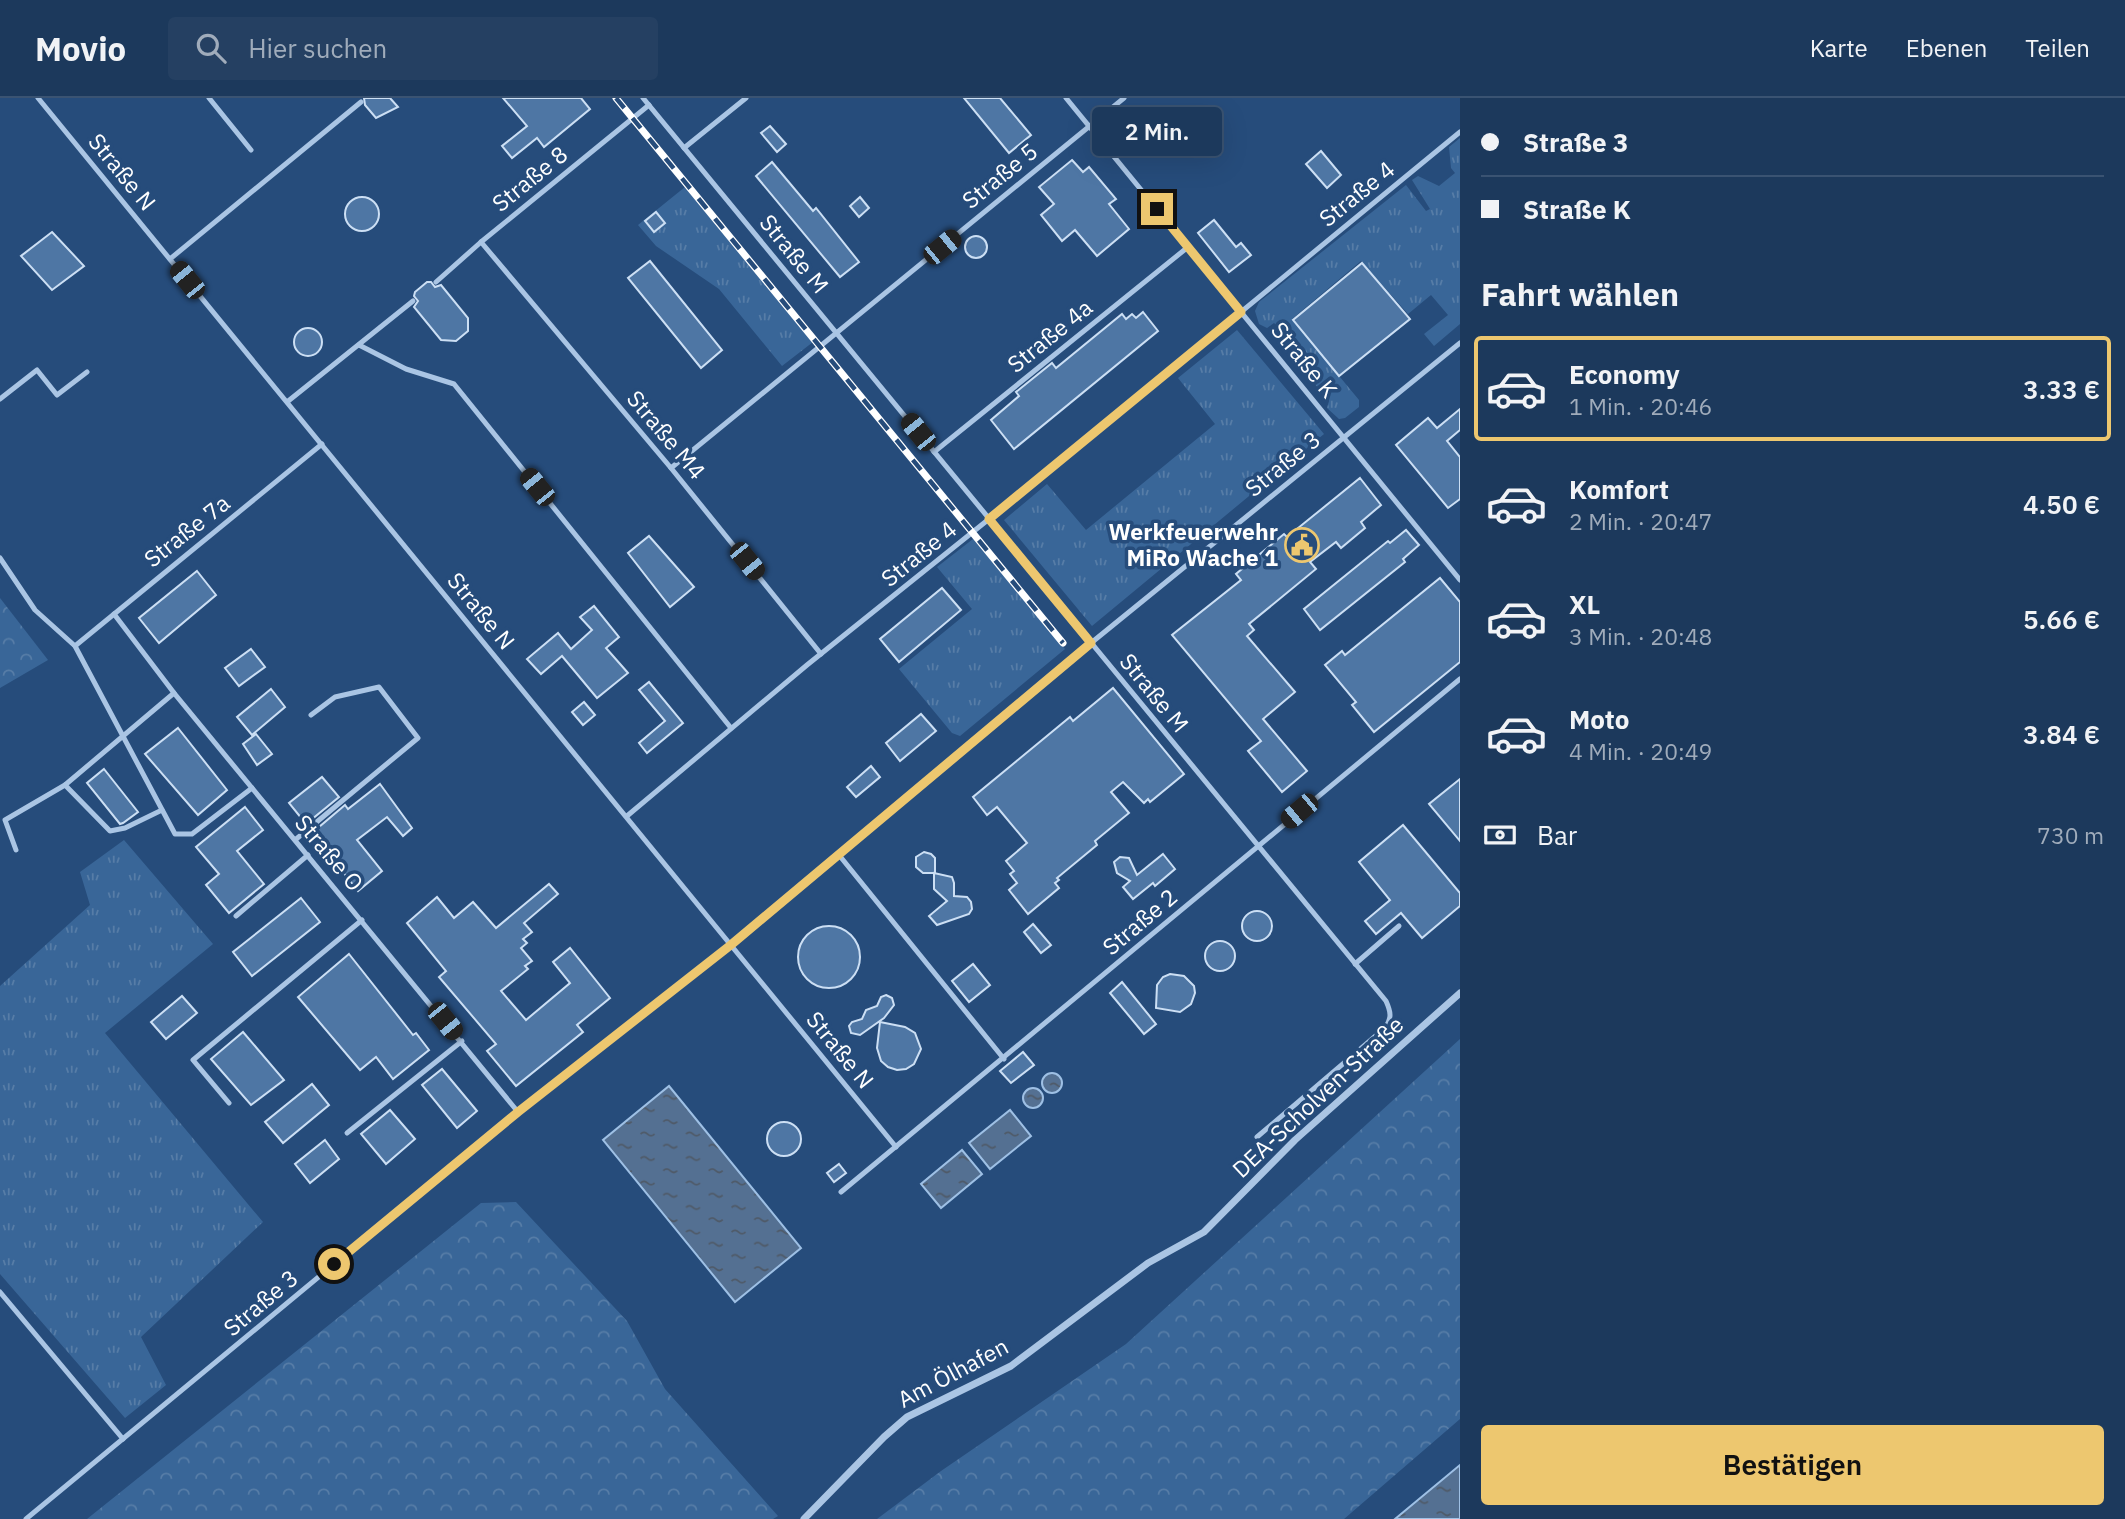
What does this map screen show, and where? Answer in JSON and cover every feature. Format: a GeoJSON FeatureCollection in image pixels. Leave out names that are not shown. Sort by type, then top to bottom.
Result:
{"type":"FeatureCollection","features":[{"type":"Feature","properties":{"kind":"street","name":"DEA-Scholven-Straße"},"geometry":{"type":"LineString","coordinates":[[1204,1232],[1296,1140],[1460,993]]}},
{"type":"Feature","properties":{"kind":"street","name":"Am Ölhafen"},"geometry":{"type":"LineString","coordinates":[[804,1519],[907,1417],[1011,1366],[1148,1263],[1204,1232]]}},
{"type":"Feature","properties":{"kind":"lane","name":"Straße N"},"geometry":{"type":"LineString","coordinates":[[38,98],[896,1147]]}},
{"type":"Feature","properties":{"kind":"lane"},"geometry":{"type":"LineString","coordinates":[[209,98],[251,150]]}},
{"type":"Feature","properties":{"kind":"lane","name":"Straße M"},"geometry":{"type":"LineString","coordinates":[[643,98],[1391,1011],[1390,1021],[1385,1028],[1257,1137]]}},
{"type":"Feature","properties":{"kind":"lane"},"geometry":{"type":"LineString","coordinates":[[684,148],[747,98]]}},
{"type":"Feature","properties":{"kind":"lane","name":"Straße K"},"geometry":{"type":"LineString","coordinates":[[1066,98],[1460,580]]}},
{"type":"Feature","properties":{"kind":"lane","name":"Straße 5"},"geometry":{"type":"LineString","coordinates":[[671,468],[1124,98]]}},
{"type":"Feature","properties":{"kind":"lane"},"geometry":{"type":"LineString","coordinates":[[170,259],[360,102]]}},
{"type":"Feature","properties":{"kind":"lane","name":"Straße 8"},"geometry":{"type":"LineString","coordinates":[[436,282],[649,105]]}},
{"type":"Feature","properties":{"kind":"lane","name":"Straße 4"},"geometry":{"type":"LineString","coordinates":[[627,816],[732,727],[1460,132]]}},
{"type":"Feature","properties":{"kind":"lane","name":"Straße M4"},"geometry":{"type":"LineString","coordinates":[[481,242],[671,468],[821,654]]}},
{"type":"Feature","properties":{"kind":"lane","name":"Straße 4a"},"geometry":{"type":"LineString","coordinates":[[934,452],[1188,247]]}},
{"type":"Feature","properties":{"kind":"lane"},"geometry":{"type":"LineString","coordinates":[[287,402],[413,301]]}},
{"type":"Feature","properties":{"kind":"lane","name":"Straße 3"},"geometry":{"type":"LineString","coordinates":[[26,1519],[518,1112],[732,944],[1091,643],[1460,343]]}},
{"type":"Feature","properties":{"kind":"lane"},"geometry":{"type":"LineString","coordinates":[[359,345],[406,369],[454,384],[732,727]]}},
{"type":"Feature","properties":{"kind":"lane"},"geometry":{"type":"LineString","coordinates":[[0,399],[37,370],[57,395],[87,372]]}},
{"type":"Feature","properties":{"kind":"lane","name":"Straße 7a"},"geometry":{"type":"LineString","coordinates":[[75,646],[321,444]]}},
{"type":"Feature","properties":{"kind":"lane"},"geometry":{"type":"LineString","coordinates":[[0,558],[35,610],[75,646],[175,834],[191,834],[252,788]]}},
{"type":"Feature","properties":{"kind":"lane","name":"Straße O"},"geometry":{"type":"LineString","coordinates":[[114,614],[174,693],[518,1112]]}},
{"type":"Feature","properties":{"kind":"lane","name":"Straße 2"},"geometry":{"type":"LineString","coordinates":[[841,1192],[1460,678]]}},
{"type":"Feature","properties":{"kind":"lane"},"geometry":{"type":"LineString","coordinates":[[295,840],[418,738],[379,687],[335,697],[310,715]]}},
{"type":"Feature","properties":{"kind":"lane"},"geometry":{"type":"LineString","coordinates":[[16,850],[5,820],[65,786],[174,693]]}},
{"type":"Feature","properties":{"kind":"lane"},"geometry":{"type":"LineString","coordinates":[[65,786],[110,831],[125,828],[162,810]]}},
{"type":"Feature","properties":{"kind":"lane"},"geometry":{"type":"LineString","coordinates":[[236,916],[308,855]]}},
{"type":"Feature","properties":{"kind":"lane"},"geometry":{"type":"LineString","coordinates":[[839,855],[1004,1059]]}},
{"type":"Feature","properties":{"kind":"lane"},"geometry":{"type":"LineString","coordinates":[[229,1103],[193,1060],[362,920]]}},
{"type":"Feature","properties":{"kind":"lane"},"geometry":{"type":"LineString","coordinates":[[1355,964],[1399,926]]}},
{"type":"Feature","properties":{"kind":"lane"},"geometry":{"type":"LineString","coordinates":[[347,1133],[462,1041]]}},
{"type":"Feature","properties":{"kind":"lane"},"geometry":{"type":"LineString","coordinates":[[0,1292],[123,1439]]}},
{"type":"Feature","properties":{"kind":"green space"},"geometry":{"type":"Polygon","coordinates":[[[1460,138],[1460,324],[1434,346],[1424,334],[1448,315],[1431,295],[1408,314],[1361,261],[1292,319],[1359,400],[1359,407],[1345,418],[1339,419],[1327,408],[1329,401],[1274,335],[1280,328],[1274,323],[1267,328],[1259,324],[1255,311],[1259,302],[1406,185],[1426,211],[1430,209],[1412,180],[1418,176],[1439,186],[1455,173],[1451,168],[1449,147],[1460,138]]]}},
{"type":"Feature","properties":{"kind":"green space"},"geometry":{"type":"Polygon","coordinates":[[[685,187],[813,342],[782,366],[719,289],[656,246],[638,225],[685,187]]]}},
{"type":"Feature","properties":{"kind":"green space"},"geometry":{"type":"Polygon","coordinates":[[[1237,330],[1324,434],[1092,626],[1004,520],[1047,484],[1086,530],[1215,424],[1178,378],[1237,330]]]}},
{"type":"Feature","properties":{"kind":"green space"},"geometry":{"type":"Polygon","coordinates":[[[973,539],[1065,649],[960,736],[952,733],[899,669],[972,609],[937,567],[973,539]]]}},
{"type":"Feature","properties":{"kind":"green space"},"geometry":{"type":"Polygon","coordinates":[[[0,598],[48,660],[0,688],[0,598]]]}},
{"type":"Feature","properties":{"kind":"green space"},"geometry":{"type":"Polygon","coordinates":[[[124,840],[213,944],[105,1033],[263,1222],[141,1337],[166,1385],[125,1418],[0,1274],[0,986],[90,905],[80,872],[124,840]]]}},
{"type":"Feature","properties":{"kind":"green space"},"geometry":{"type":"Polygon","coordinates":[[[1460,1039],[1460,1419],[1344,1519],[877,1519],[941,1471],[1126,1344],[1460,1039]]]}},
{"type":"Feature","properties":{"kind":"green space"},"geometry":{"type":"Polygon","coordinates":[[[516,1202],[627,1321],[665,1389],[778,1516],[773,1519],[87,1519],[481,1203],[516,1202]]]}},
{"type":"Feature","properties":{"kind":"water"},"geometry":{"type":"Polygon","coordinates":[[[1052,1073],[1059,1076],[1062,1083],[1059,1090],[1052,1093],[1045,1090],[1042,1083],[1045,1076],[1052,1073]]]}},
{"type":"Feature","properties":{"kind":"water"},"geometry":{"type":"Polygon","coordinates":[[[669,1086],[801,1248],[735,1302],[603,1140],[669,1086]]]}},
{"type":"Feature","properties":{"kind":"water"},"geometry":{"type":"Polygon","coordinates":[[[1033,1088],[1040,1091],[1043,1098],[1040,1105],[1033,1108],[1026,1105],[1023,1098],[1026,1091],[1033,1088]]]}},
{"type":"Feature","properties":{"kind":"water"},"geometry":{"type":"Polygon","coordinates":[[[1010,1110],[1031,1136],[990,1169],[969,1143],[1010,1110]]]}},
{"type":"Feature","properties":{"kind":"water"},"geometry":{"type":"Polygon","coordinates":[[[962,1150],[982,1174],[941,1208],[921,1184],[962,1150]]]}},
{"type":"Feature","properties":{"kind":"water"},"geometry":{"type":"Polygon","coordinates":[[[1460,1465],[1460,1519],[1395,1519],[1460,1465]]]}},
{"type":"Feature","properties":{"kind":"building"},"geometry":{"type":"Polygon","coordinates":[[[364,98],[390,98],[398,107],[376,118],[365,105],[364,98]]]}},
{"type":"Feature","properties":{"kind":"building"},"geometry":{"type":"Polygon","coordinates":[[[503,98],[581,98],[590,109],[544,147],[537,138],[512,158],[502,146],[527,126],[503,98]]]}},
{"type":"Feature","properties":{"kind":"building"},"geometry":{"type":"Polygon","coordinates":[[[964,98],[1000,98],[1031,135],[1009,153],[964,98]]]}},
{"type":"Feature","properties":{"kind":"building"},"geometry":{"type":"Polygon","coordinates":[[[770,126],[786,144],[777,152],[761,133],[770,126]]]}},
{"type":"Feature","properties":{"kind":"building"},"geometry":{"type":"Polygon","coordinates":[[[1321,151],[1341,175],[1327,188],[1306,164],[1321,151]]]}},
{"type":"Feature","properties":{"kind":"building"},"geometry":{"type":"Polygon","coordinates":[[[1072,160],[1083,172],[1089,167],[1116,199],[1109,204],[1129,229],[1097,256],[1075,230],[1062,241],[1041,215],[1054,204],[1039,187],[1072,160]]]}},
{"type":"Feature","properties":{"kind":"building"},"geometry":{"type":"Polygon","coordinates":[[[772,162],[813,211],[816,208],[859,262],[840,277],[756,176],[772,162]]]}},
{"type":"Feature","properties":{"kind":"building"},"geometry":{"type":"Polygon","coordinates":[[[362,197],[374,202],[379,214],[374,226],[362,231],[350,226],[345,214],[350,202],[362,197]]]}},
{"type":"Feature","properties":{"kind":"building"},"geometry":{"type":"Polygon","coordinates":[[[860,197],[869,208],[859,217],[850,206],[860,197]]]}},
{"type":"Feature","properties":{"kind":"building"},"geometry":{"type":"Polygon","coordinates":[[[656,212],[665,223],[654,232],[645,221],[656,212]]]}},
{"type":"Feature","properties":{"kind":"building"},"geometry":{"type":"Polygon","coordinates":[[[1214,220],[1236,247],[1241,243],[1251,255],[1229,272],[1198,233],[1214,220]]]}},
{"type":"Feature","properties":{"kind":"building"},"geometry":{"type":"Polygon","coordinates":[[[52,232],[84,266],[52,290],[21,256],[52,232]]]}},
{"type":"Feature","properties":{"kind":"building"},"geometry":{"type":"Polygon","coordinates":[[[976,236],[984,239],[987,247],[984,255],[976,258],[968,255],[965,247],[968,239],[976,236]]]}},
{"type":"Feature","properties":{"kind":"building"},"geometry":{"type":"Polygon","coordinates":[[[650,261],[722,350],[701,368],[628,278],[650,261]]]}},
{"type":"Feature","properties":{"kind":"building"},"geometry":{"type":"Polygon","coordinates":[[[1362,263],[1410,319],[1339,376],[1293,320],[1362,263]]]}},
{"type":"Feature","properties":{"kind":"building"},"geometry":{"type":"Polygon","coordinates":[[[427,282],[431,282],[435,287],[441,285],[468,318],[468,331],[456,341],[441,340],[414,307],[418,301],[414,296],[415,292],[427,282]]]}},
{"type":"Feature","properties":{"kind":"building"},"geometry":{"type":"Polygon","coordinates":[[[1143,312],[1158,331],[1014,449],[991,420],[1019,396],[1016,392],[1052,363],[1056,368],[1122,314],[1126,319],[1132,314],[1136,318],[1143,312]]]}},
{"type":"Feature","properties":{"kind":"building"},"geometry":{"type":"Polygon","coordinates":[[[308,328],[318,332],[322,342],[318,352],[308,356],[298,352],[294,342],[298,332],[308,328]]]}},
{"type":"Feature","properties":{"kind":"building"},"geometry":{"type":"Polygon","coordinates":[[[1460,409],[1460,430],[1447,441],[1460,457],[1460,499],[1448,508],[1396,445],[1428,418],[1437,428],[1460,409]]]}},
{"type":"Feature","properties":{"kind":"building"},"geometry":{"type":"Polygon","coordinates":[[[1360,478],[1381,505],[1361,522],[1365,528],[1341,548],[1336,542],[1310,562],[1316,569],[1249,624],[1254,630],[1247,636],[1295,692],[1263,719],[1307,771],[1282,792],[1248,751],[1261,741],[1172,635],[1241,580],[1236,574],[1284,534],[1287,537],[1360,478]]]}},
{"type":"Feature","properties":{"kind":"building"},"geometry":{"type":"Polygon","coordinates":[[[1406,530],[1419,545],[1403,559],[1405,562],[1320,630],[1304,609],[1388,541],[1390,543],[1406,530]]]}},
{"type":"Feature","properties":{"kind":"building"},"geometry":{"type":"Polygon","coordinates":[[[649,536],[694,587],[670,607],[628,553],[649,536]]]}},
{"type":"Feature","properties":{"kind":"building"},"geometry":{"type":"Polygon","coordinates":[[[197,571],[216,595],[159,643],[139,618],[197,571]]]}},
{"type":"Feature","properties":{"kind":"building"},"geometry":{"type":"Polygon","coordinates":[[[1440,578],[1460,602],[1460,662],[1374,732],[1352,705],[1356,702],[1325,665],[1342,651],[1345,655],[1440,578]]]}},
{"type":"Feature","properties":{"kind":"building"},"geometry":{"type":"Polygon","coordinates":[[[942,588],[961,610],[899,662],[880,639],[942,588]]]}},
{"type":"Feature","properties":{"kind":"building"},"geometry":{"type":"Polygon","coordinates":[[[594,606],[619,637],[606,648],[628,673],[597,698],[562,656],[541,674],[527,659],[558,633],[571,649],[592,630],[580,617],[594,606]]]}},
{"type":"Feature","properties":{"kind":"building"},"geometry":{"type":"Polygon","coordinates":[[[251,649],[265,667],[239,686],[225,668],[251,649]]]}},
{"type":"Feature","properties":{"kind":"building"},"geometry":{"type":"Polygon","coordinates":[[[649,682],[683,723],[647,753],[639,743],[665,721],[639,690],[649,682]]]}},
{"type":"Feature","properties":{"kind":"building"},"geometry":{"type":"Polygon","coordinates":[[[1113,688],[1184,774],[1150,802],[1148,799],[1144,803],[1123,782],[1111,792],[1129,813],[1095,841],[1097,845],[1057,878],[1059,880],[1055,883],[1059,888],[1028,914],[1009,890],[1017,883],[1010,874],[1014,871],[1006,861],[1027,843],[997,807],[987,815],[973,797],[1070,717],[1073,721],[1113,688]]]}},
{"type":"Feature","properties":{"kind":"building"},"geometry":{"type":"Polygon","coordinates":[[[271,689],[285,707],[252,735],[237,717],[271,689]]]}},
{"type":"Feature","properties":{"kind":"building"},"geometry":{"type":"Polygon","coordinates":[[[584,702],[595,715],[583,725],[572,712],[584,702]]]}},
{"type":"Feature","properties":{"kind":"building"},"geometry":{"type":"Polygon","coordinates":[[[921,714],[936,731],[900,761],[886,743],[921,714]]]}},
{"type":"Feature","properties":{"kind":"building"},"geometry":{"type":"Polygon","coordinates":[[[178,728],[227,790],[198,815],[145,754],[178,728]]]}},
{"type":"Feature","properties":{"kind":"building"},"geometry":{"type":"Polygon","coordinates":[[[256,734],[272,754],[257,765],[243,744],[256,734]]]}},
{"type":"Feature","properties":{"kind":"building"},"geometry":{"type":"Polygon","coordinates":[[[871,766],[880,777],[856,797],[847,787],[871,766]]]}},
{"type":"Feature","properties":{"kind":"building"},"geometry":{"type":"Polygon","coordinates":[[[104,769],[138,812],[120,824],[87,783],[104,769]]]}},
{"type":"Feature","properties":{"kind":"building"},"geometry":{"type":"Polygon","coordinates":[[[322,777],[339,797],[306,824],[289,803],[322,777]]]}},
{"type":"Feature","properties":{"kind":"building"},"geometry":{"type":"Polygon","coordinates":[[[1460,779],[1460,841],[1429,804],[1460,779]]]}},
{"type":"Feature","properties":{"kind":"building"},"geometry":{"type":"Polygon","coordinates":[[[380,784],[412,828],[403,836],[387,817],[357,840],[382,871],[358,891],[312,833],[345,805],[348,809],[380,784]]]}},
{"type":"Feature","properties":{"kind":"building"},"geometry":{"type":"Polygon","coordinates":[[[245,807],[263,830],[237,851],[264,884],[229,913],[206,885],[219,874],[196,847],[245,807]]]}},
{"type":"Feature","properties":{"kind":"building"},"geometry":{"type":"Polygon","coordinates":[[[1403,825],[1460,893],[1460,906],[1422,938],[1401,913],[1376,934],[1365,921],[1390,900],[1359,862],[1403,825]]]}},
{"type":"Feature","properties":{"kind":"building"},"geometry":{"type":"Polygon","coordinates":[[[924,852],[935,858],[935,873],[923,873],[916,867],[916,857],[924,852]]]}},
{"type":"Feature","properties":{"kind":"building"},"geometry":{"type":"Polygon","coordinates":[[[1163,854],[1175,869],[1155,886],[1153,883],[1133,899],[1123,887],[1130,881],[1117,873],[1114,862],[1120,857],[1129,858],[1137,875],[1163,854]]]}},
{"type":"Feature","properties":{"kind":"building"},"geometry":{"type":"Polygon","coordinates":[[[934,873],[952,877],[954,896],[967,897],[971,902],[972,909],[969,914],[937,925],[929,916],[947,901],[934,889],[934,873]]]}},
{"type":"Feature","properties":{"kind":"building"},"geometry":{"type":"Polygon","coordinates":[[[549,884],[558,894],[524,923],[532,932],[523,939],[527,943],[521,948],[532,961],[525,966],[528,969],[501,991],[526,1020],[570,983],[553,962],[570,948],[610,998],[577,1025],[583,1032],[516,1086],[487,1051],[496,1044],[439,977],[446,971],[407,923],[437,897],[454,918],[473,902],[496,928],[549,884]]]}},
{"type":"Feature","properties":{"kind":"building"},"geometry":{"type":"Polygon","coordinates":[[[301,898],[320,922],[252,976],[233,952],[301,898]]]}},
{"type":"Feature","properties":{"kind":"building"},"geometry":{"type":"Polygon","coordinates":[[[1257,911],[1268,915],[1272,926],[1268,937],[1257,941],[1246,937],[1242,926],[1246,915],[1257,911]]]}},
{"type":"Feature","properties":{"kind":"building"},"geometry":{"type":"Polygon","coordinates":[[[1033,924],[1051,945],[1041,953],[1024,932],[1033,924]]]}},
{"type":"Feature","properties":{"kind":"building"},"geometry":{"type":"Polygon","coordinates":[[[829,926],[851,935],[860,957],[851,979],[829,988],[807,979],[798,957],[807,935],[829,926]]]}},
{"type":"Feature","properties":{"kind":"building"},"geometry":{"type":"Polygon","coordinates":[[[1220,941],[1231,945],[1235,956],[1231,967],[1220,971],[1209,967],[1205,956],[1209,945],[1220,941]]]}},
{"type":"Feature","properties":{"kind":"building"},"geometry":{"type":"Polygon","coordinates":[[[349,954],[413,1035],[416,1033],[429,1050],[393,1079],[376,1057],[360,1070],[298,997],[349,954]]]}},
{"type":"Feature","properties":{"kind":"building"},"geometry":{"type":"Polygon","coordinates":[[[973,964],[990,985],[969,1002],[952,981],[973,964]]]}},
{"type":"Feature","properties":{"kind":"building"},"geometry":{"type":"Polygon","coordinates":[[[1170,974],[1184,976],[1194,986],[1195,993],[1191,1004],[1180,1012],[1156,1008],[1157,985],[1163,977],[1170,974]]]}},
{"type":"Feature","properties":{"kind":"building"},"geometry":{"type":"Polygon","coordinates":[[[1122,982],[1156,1024],[1144,1034],[1110,993],[1122,982]]]}},
{"type":"Feature","properties":{"kind":"building"},"geometry":{"type":"Polygon","coordinates":[[[886,995],[892,998],[894,1005],[884,1018],[860,1035],[851,1033],[849,1026],[852,1022],[862,1019],[866,1010],[877,1006],[881,997],[886,995]]]}},
{"type":"Feature","properties":{"kind":"building"},"geometry":{"type":"Polygon","coordinates":[[[182,996],[197,1013],[166,1039],[151,1022],[182,996]]]}},
{"type":"Feature","properties":{"kind":"building"},"geometry":{"type":"Polygon","coordinates":[[[880,1022],[905,1027],[915,1033],[921,1049],[914,1064],[897,1070],[881,1061],[877,1048],[880,1022]]]}},
{"type":"Feature","properties":{"kind":"building"},"geometry":{"type":"Polygon","coordinates":[[[243,1032],[284,1080],[251,1105],[211,1059],[243,1032]]]}},
{"type":"Feature","properties":{"kind":"building"},"geometry":{"type":"Polygon","coordinates":[[[1023,1052],[1034,1065],[1011,1083],[1000,1071],[1023,1052]]]}},
{"type":"Feature","properties":{"kind":"building"},"geometry":{"type":"Polygon","coordinates":[[[442,1069],[477,1111],[457,1128],[422,1085],[442,1069]]]}},
{"type":"Feature","properties":{"kind":"building"},"geometry":{"type":"Polygon","coordinates":[[[312,1084],[329,1105],[283,1143],[265,1122],[312,1084]]]}},
{"type":"Feature","properties":{"kind":"building"},"geometry":{"type":"Polygon","coordinates":[[[390,1110],[415,1139],[386,1164],[361,1134],[390,1110]]]}},
{"type":"Feature","properties":{"kind":"building"},"geometry":{"type":"Polygon","coordinates":[[[784,1122],[796,1127],[801,1139],[796,1151],[784,1156],[772,1151],[767,1139],[772,1127],[784,1122]]]}},
{"type":"Feature","properties":{"kind":"building"},"geometry":{"type":"Polygon","coordinates":[[[325,1140],[339,1159],[310,1183],[295,1164],[325,1140]]]}},
{"type":"Feature","properties":{"kind":"building"},"geometry":{"type":"Polygon","coordinates":[[[839,1164],[846,1173],[834,1182],[827,1173],[839,1164]]]}},
{"type":"Feature","properties":{"kind":"railway"},"geometry":{"type":"LineString","coordinates":[[616,98],[1063,643]]}},
{"type":"Feature","properties":{"kind":"place","name":"Werkfeuerwehr MiRo Wache 1"},"geometry":{"type":"Point","coordinates":[1302,545]}},
{"type":"Feature","properties":{"kind":"route"},"geometry":{"type":"LineString","coordinates":[[334,1264],[518,1112],[732,944],[1091,643],[989,519],[1241,312],[1157,209]]}}]}
